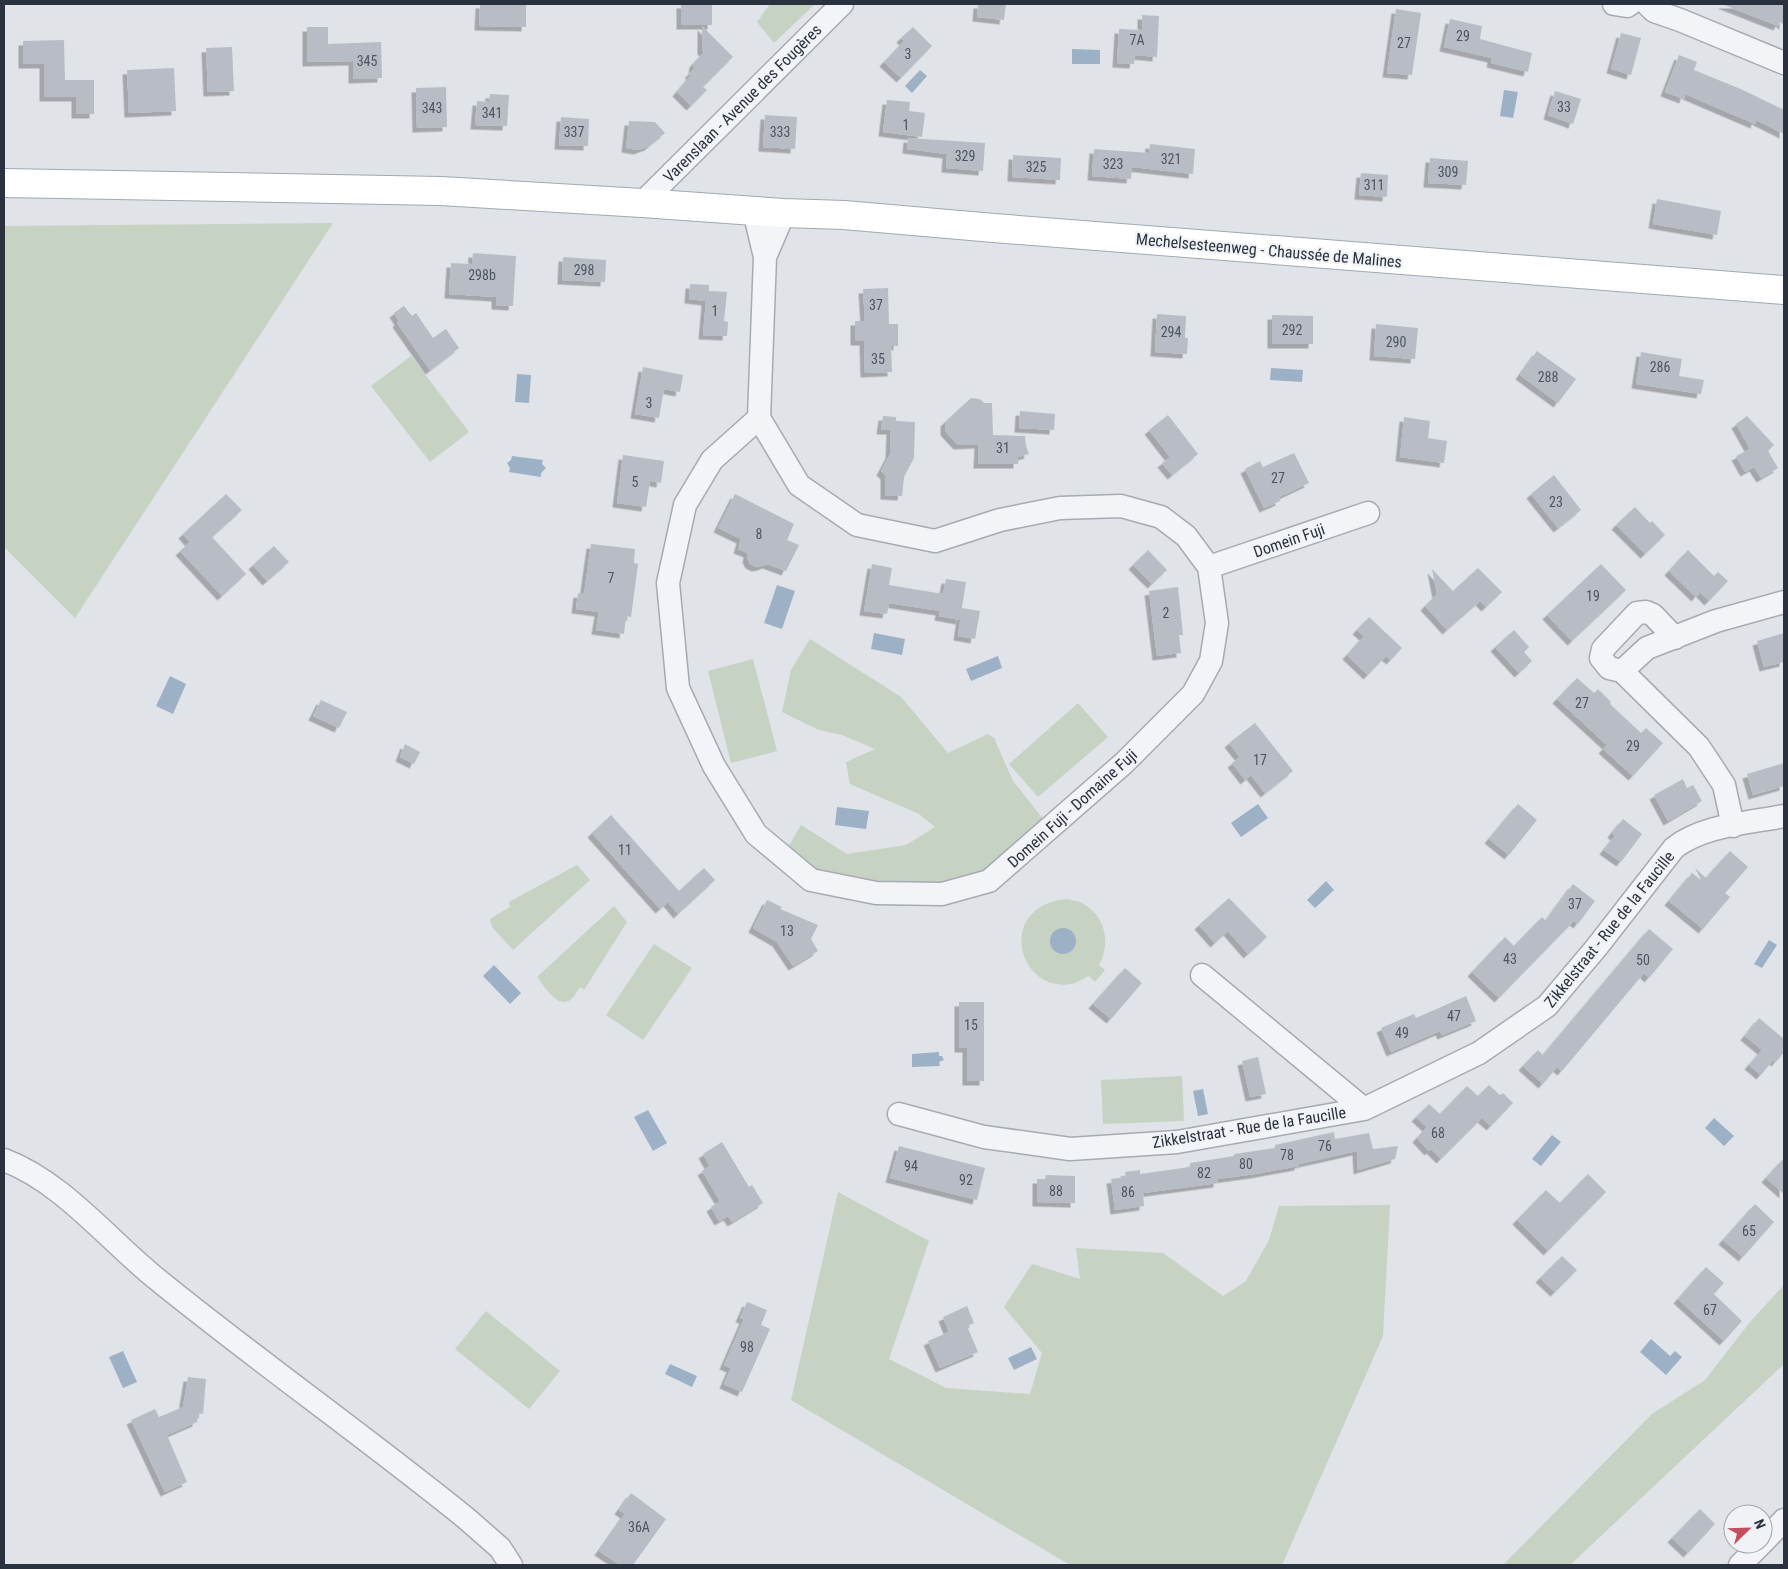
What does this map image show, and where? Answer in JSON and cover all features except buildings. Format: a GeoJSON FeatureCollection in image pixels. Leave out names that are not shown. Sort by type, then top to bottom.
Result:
{"type":"FeatureCollection","features":[{"type":"Feature","properties":{"kind":"main road","name":"Mechelsesteenweg - Chaussée de Malines"},"geometry":{"type":"LineString","coordinates":[[4,183],[441,191],[642,202],[784,213],[844,215],[1063,234],[1784,290]]}},
{"type":"Feature","properties":{"kind":"street","name":"Varenslaan - Avenue des Fougères"},"geometry":{"type":"LineString","coordinates":[[642,202],[842,4]]}},
{"type":"Feature","properties":{"kind":"street"},"geometry":{"type":"LineString","coordinates":[[1614,4],[1627,6],[1630,4]]}},
{"type":"Feature","properties":{"kind":"street"},"geometry":{"type":"LineString","coordinates":[[1647,4],[1654,11],[1784,63]]}},
{"type":"Feature","properties":{"kind":"street"},"geometry":{"type":"LineString","coordinates":[[754,211],[766,257],[758,418]]}},
{"type":"Feature","properties":{"kind":"street"},"geometry":{"type":"LineString","coordinates":[[766,257],[784,213]]}},
{"type":"Feature","properties":{"kind":"street","name":"Domein Fuji - Domaine Fuji"},"geometry":{"type":"LineString","coordinates":[[758,418],[799,485],[857,525],[935,541],[1000,520],[1060,508],[1121,506],[1161,517],[1186,536],[1210,568],[1217,623],[1211,661],[1193,694],[1124,764],[989,881],[942,894],[876,893],[811,880],[756,834],[714,766],[678,688],[668,583],[685,505],[712,460],[758,418]]}},
{"type":"Feature","properties":{"kind":"street","name":"Domein Fuji"},"geometry":{"type":"LineString","coordinates":[[1210,568],[1368,513]]}},
{"type":"Feature","properties":{"kind":"street"},"geometry":{"type":"LineString","coordinates":[[1622,671],[1647,648],[1716,622],[1784,602]]}},
{"type":"Feature","properties":{"kind":"street"},"geometry":{"type":"LineString","coordinates":[[1674,638],[1653,614],[1646,612],[1637,613],[1603,649],[1601,658],[1609,668],[1622,671],[1699,747],[1724,785],[1733,826]]}},
{"type":"Feature","properties":{"kind":"street","name":"Zikkelstraat - Rue de la Faucille"},"geometry":{"type":"LineString","coordinates":[[899,1114],[984,1137],[1070,1149],[1177,1142],[1364,1108],[1479,1054],[1541,1011],[1554,1000],[1674,848],[1684,840],[1696,835],[1733,826],[1784,816]]}},
{"type":"Feature","properties":{"kind":"street","name":"Zikkelstraat - Rue de la Faucille"},"geometry":{"type":"LineString","coordinates":[[1202,975],[1364,1108]]}},
{"type":"Feature","properties":{"kind":"street"},"geometry":{"type":"LineString","coordinates":[[4,1160],[30,1172],[51,1185],[157,1279],[467,1518],[500,1548],[511,1565]]}},
{"type":"Feature","properties":{"kind":"street"},"geometry":{"type":"LineString","coordinates":[[1773,1532],[1784,1520]]}},
{"type":"Feature","properties":{"kind":"street"},"geometry":{"type":"LineString","coordinates":[[1740,1565],[1751,1554]]}},
{"type":"Feature","properties":{"kind":"green space"},"geometry":{"type":"Polygon","coordinates":[[[770,4],[815,4],[774,43],[757,22],[770,4]]]}},
{"type":"Feature","properties":{"kind":"green space"},"geometry":{"type":"Polygon","coordinates":[[[333,223],[75,618],[4,547],[4,226],[333,223]]]}},
{"type":"Feature","properties":{"kind":"green space"},"geometry":{"type":"Polygon","coordinates":[[[411,356],[469,432],[430,462],[371,386],[411,356]]]}},
{"type":"Feature","properties":{"kind":"green space"},"geometry":{"type":"Polygon","coordinates":[[[810,639],[901,697],[948,753],[988,734],[994,738],[1013,781],[1044,820],[985,877],[934,890],[854,879],[806,866],[788,847],[801,825],[847,854],[906,845],[935,827],[919,814],[850,784],[846,762],[875,749],[842,735],[819,730],[782,712],[791,670],[810,639]]]}},
{"type":"Feature","properties":{"kind":"green space"},"geometry":{"type":"Polygon","coordinates":[[[753,659],[777,751],[731,763],[708,671],[753,659]]]}},
{"type":"Feature","properties":{"kind":"green space"},"geometry":{"type":"Polygon","coordinates":[[[1078,703],[1108,737],[1038,797],[1009,764],[1078,703]]]}},
{"type":"Feature","properties":{"kind":"green space"},"geometry":{"type":"Polygon","coordinates":[[[577,865],[590,880],[513,950],[492,927],[490,919],[510,907],[509,902],[577,865]]]}},
{"type":"Feature","properties":{"kind":"green space"},"geometry":{"type":"Polygon","coordinates":[[[1067,899],[1080,902],[1090,908],[1101,923],[1104,931],[1105,948],[1099,965],[1105,970],[1095,982],[1089,976],[1075,983],[1056,984],[1040,977],[1028,965],[1022,949],[1022,933],[1029,917],[1044,905],[1067,899]]]}},
{"type":"Feature","properties":{"kind":"green space"},"geometry":{"type":"Polygon","coordinates":[[[614,906],[627,922],[584,990],[580,987],[573,998],[565,1002],[556,999],[537,977],[614,906]]]}},
{"type":"Feature","properties":{"kind":"green space"},"geometry":{"type":"Polygon","coordinates":[[[654,944],[692,968],[643,1040],[606,1015],[654,944]]]}},
{"type":"Feature","properties":{"kind":"green space"},"geometry":{"type":"Polygon","coordinates":[[[1182,1076],[1184,1121],[1103,1124],[1101,1080],[1182,1076]]]}},
{"type":"Feature","properties":{"kind":"green space"},"geometry":{"type":"Polygon","coordinates":[[[838,1192],[929,1241],[889,1359],[946,1388],[1030,1394],[1042,1353],[1004,1307],[1032,1264],[1080,1279],[1076,1248],[1163,1253],[1223,1296],[1246,1281],[1269,1240],[1279,1206],[1390,1205],[1383,1336],[1282,1565],[1070,1565],[791,1400],[838,1192]]]}},
{"type":"Feature","properties":{"kind":"green space"},"geometry":{"type":"Polygon","coordinates":[[[1784,1285],[1784,1364],[1570,1565],[1503,1565],[1652,1414],[1705,1380],[1750,1322],[1784,1285]]]}},
{"type":"Feature","properties":{"kind":"green space"},"geometry":{"type":"Polygon","coordinates":[[[486,1311],[560,1371],[529,1409],[455,1349],[486,1311]]]}},
{"type":"Feature","properties":{"kind":"water"},"geometry":{"type":"Polygon","coordinates":[[[1072,49],[1100,50],[1100,64],[1072,64],[1072,49]]]}},
{"type":"Feature","properties":{"kind":"water"},"geometry":{"type":"Polygon","coordinates":[[[920,70],[927,76],[912,93],[905,86],[920,70]]]}},
{"type":"Feature","properties":{"kind":"water"},"geometry":{"type":"Polygon","coordinates":[[[1504,90],[1518,92],[1513,118],[1500,116],[1504,90]]]}},
{"type":"Feature","properties":{"kind":"water"},"geometry":{"type":"Polygon","coordinates":[[[1271,368],[1303,370],[1302,382],[1270,380],[1271,368]]]}},
{"type":"Feature","properties":{"kind":"water"},"geometry":{"type":"Polygon","coordinates":[[[517,374],[531,375],[529,403],[515,402],[517,374]]]}},
{"type":"Feature","properties":{"kind":"water"},"geometry":{"type":"Polygon","coordinates":[[[512,456],[543,460],[542,464],[546,468],[541,473],[541,477],[509,472],[510,468],[507,463],[511,460],[512,456]]]}},
{"type":"Feature","properties":{"kind":"water"},"geometry":{"type":"Polygon","coordinates":[[[777,585],[795,591],[782,629],[764,623],[777,585]]]}},
{"type":"Feature","properties":{"kind":"water"},"geometry":{"type":"Polygon","coordinates":[[[874,633],[905,639],[902,655],[871,649],[874,633]]]}},
{"type":"Feature","properties":{"kind":"water"},"geometry":{"type":"Polygon","coordinates":[[[998,656],[1002,668],[971,681],[966,669],[998,656]]]}},
{"type":"Feature","properties":{"kind":"water"},"geometry":{"type":"Polygon","coordinates":[[[170,676],[186,684],[173,714],[156,706],[170,676]]]}},
{"type":"Feature","properties":{"kind":"water"},"geometry":{"type":"Polygon","coordinates":[[[1258,804],[1268,818],[1241,837],[1231,823],[1258,804]]]}},
{"type":"Feature","properties":{"kind":"water"},"geometry":{"type":"Polygon","coordinates":[[[837,807],[869,811],[866,829],[835,825],[837,807]]]}},
{"type":"Feature","properties":{"kind":"water"},"geometry":{"type":"Polygon","coordinates":[[[1326,881],[1334,890],[1315,908],[1307,900],[1326,881]]]}},
{"type":"Feature","properties":{"kind":"water"},"geometry":{"type":"Polygon","coordinates":[[[1063,928],[1072,932],[1076,941],[1072,950],[1063,954],[1054,950],[1050,941],[1054,932],[1063,928]]]}},
{"type":"Feature","properties":{"kind":"water"},"geometry":{"type":"Polygon","coordinates":[[[1769,940],[1777,945],[1762,968],[1754,964],[1769,940]]]}},
{"type":"Feature","properties":{"kind":"water"},"geometry":{"type":"Polygon","coordinates":[[[494,965],[521,993],[510,1004],[483,976],[494,965]]]}},
{"type":"Feature","properties":{"kind":"water"},"geometry":{"type":"Polygon","coordinates":[[[939,1052],[939,1056],[942,1056],[944,1060],[939,1062],[940,1066],[912,1067],[912,1054],[939,1052]]]}},
{"type":"Feature","properties":{"kind":"water"},"geometry":{"type":"Polygon","coordinates":[[[1203,1089],[1208,1114],[1198,1116],[1193,1091],[1203,1089]]]}},
{"type":"Feature","properties":{"kind":"water"},"geometry":{"type":"Polygon","coordinates":[[[648,1110],[667,1143],[653,1151],[634,1117],[648,1110]]]}},
{"type":"Feature","properties":{"kind":"water"},"geometry":{"type":"Polygon","coordinates":[[[1714,1118],[1734,1136],[1724,1146],[1705,1128],[1714,1118]]]}},
{"type":"Feature","properties":{"kind":"water"},"geometry":{"type":"Polygon","coordinates":[[[1552,1135],[1561,1142],[1541,1166],[1532,1159],[1552,1135]]]}},
{"type":"Feature","properties":{"kind":"water"},"geometry":{"type":"Polygon","coordinates":[[[1651,1339],[1670,1356],[1675,1351],[1682,1357],[1666,1375],[1640,1352],[1651,1339]]]}},
{"type":"Feature","properties":{"kind":"water"},"geometry":{"type":"Polygon","coordinates":[[[1031,1347],[1037,1359],[1014,1370],[1008,1358],[1031,1347]]]}},
{"type":"Feature","properties":{"kind":"water"},"geometry":{"type":"Polygon","coordinates":[[[123,1351],[137,1382],[123,1388],[109,1357],[123,1351]]]}},
{"type":"Feature","properties":{"kind":"water"},"geometry":{"type":"Polygon","coordinates":[[[670,1364],[697,1376],[692,1387],[665,1374],[670,1364]]]}}]}
